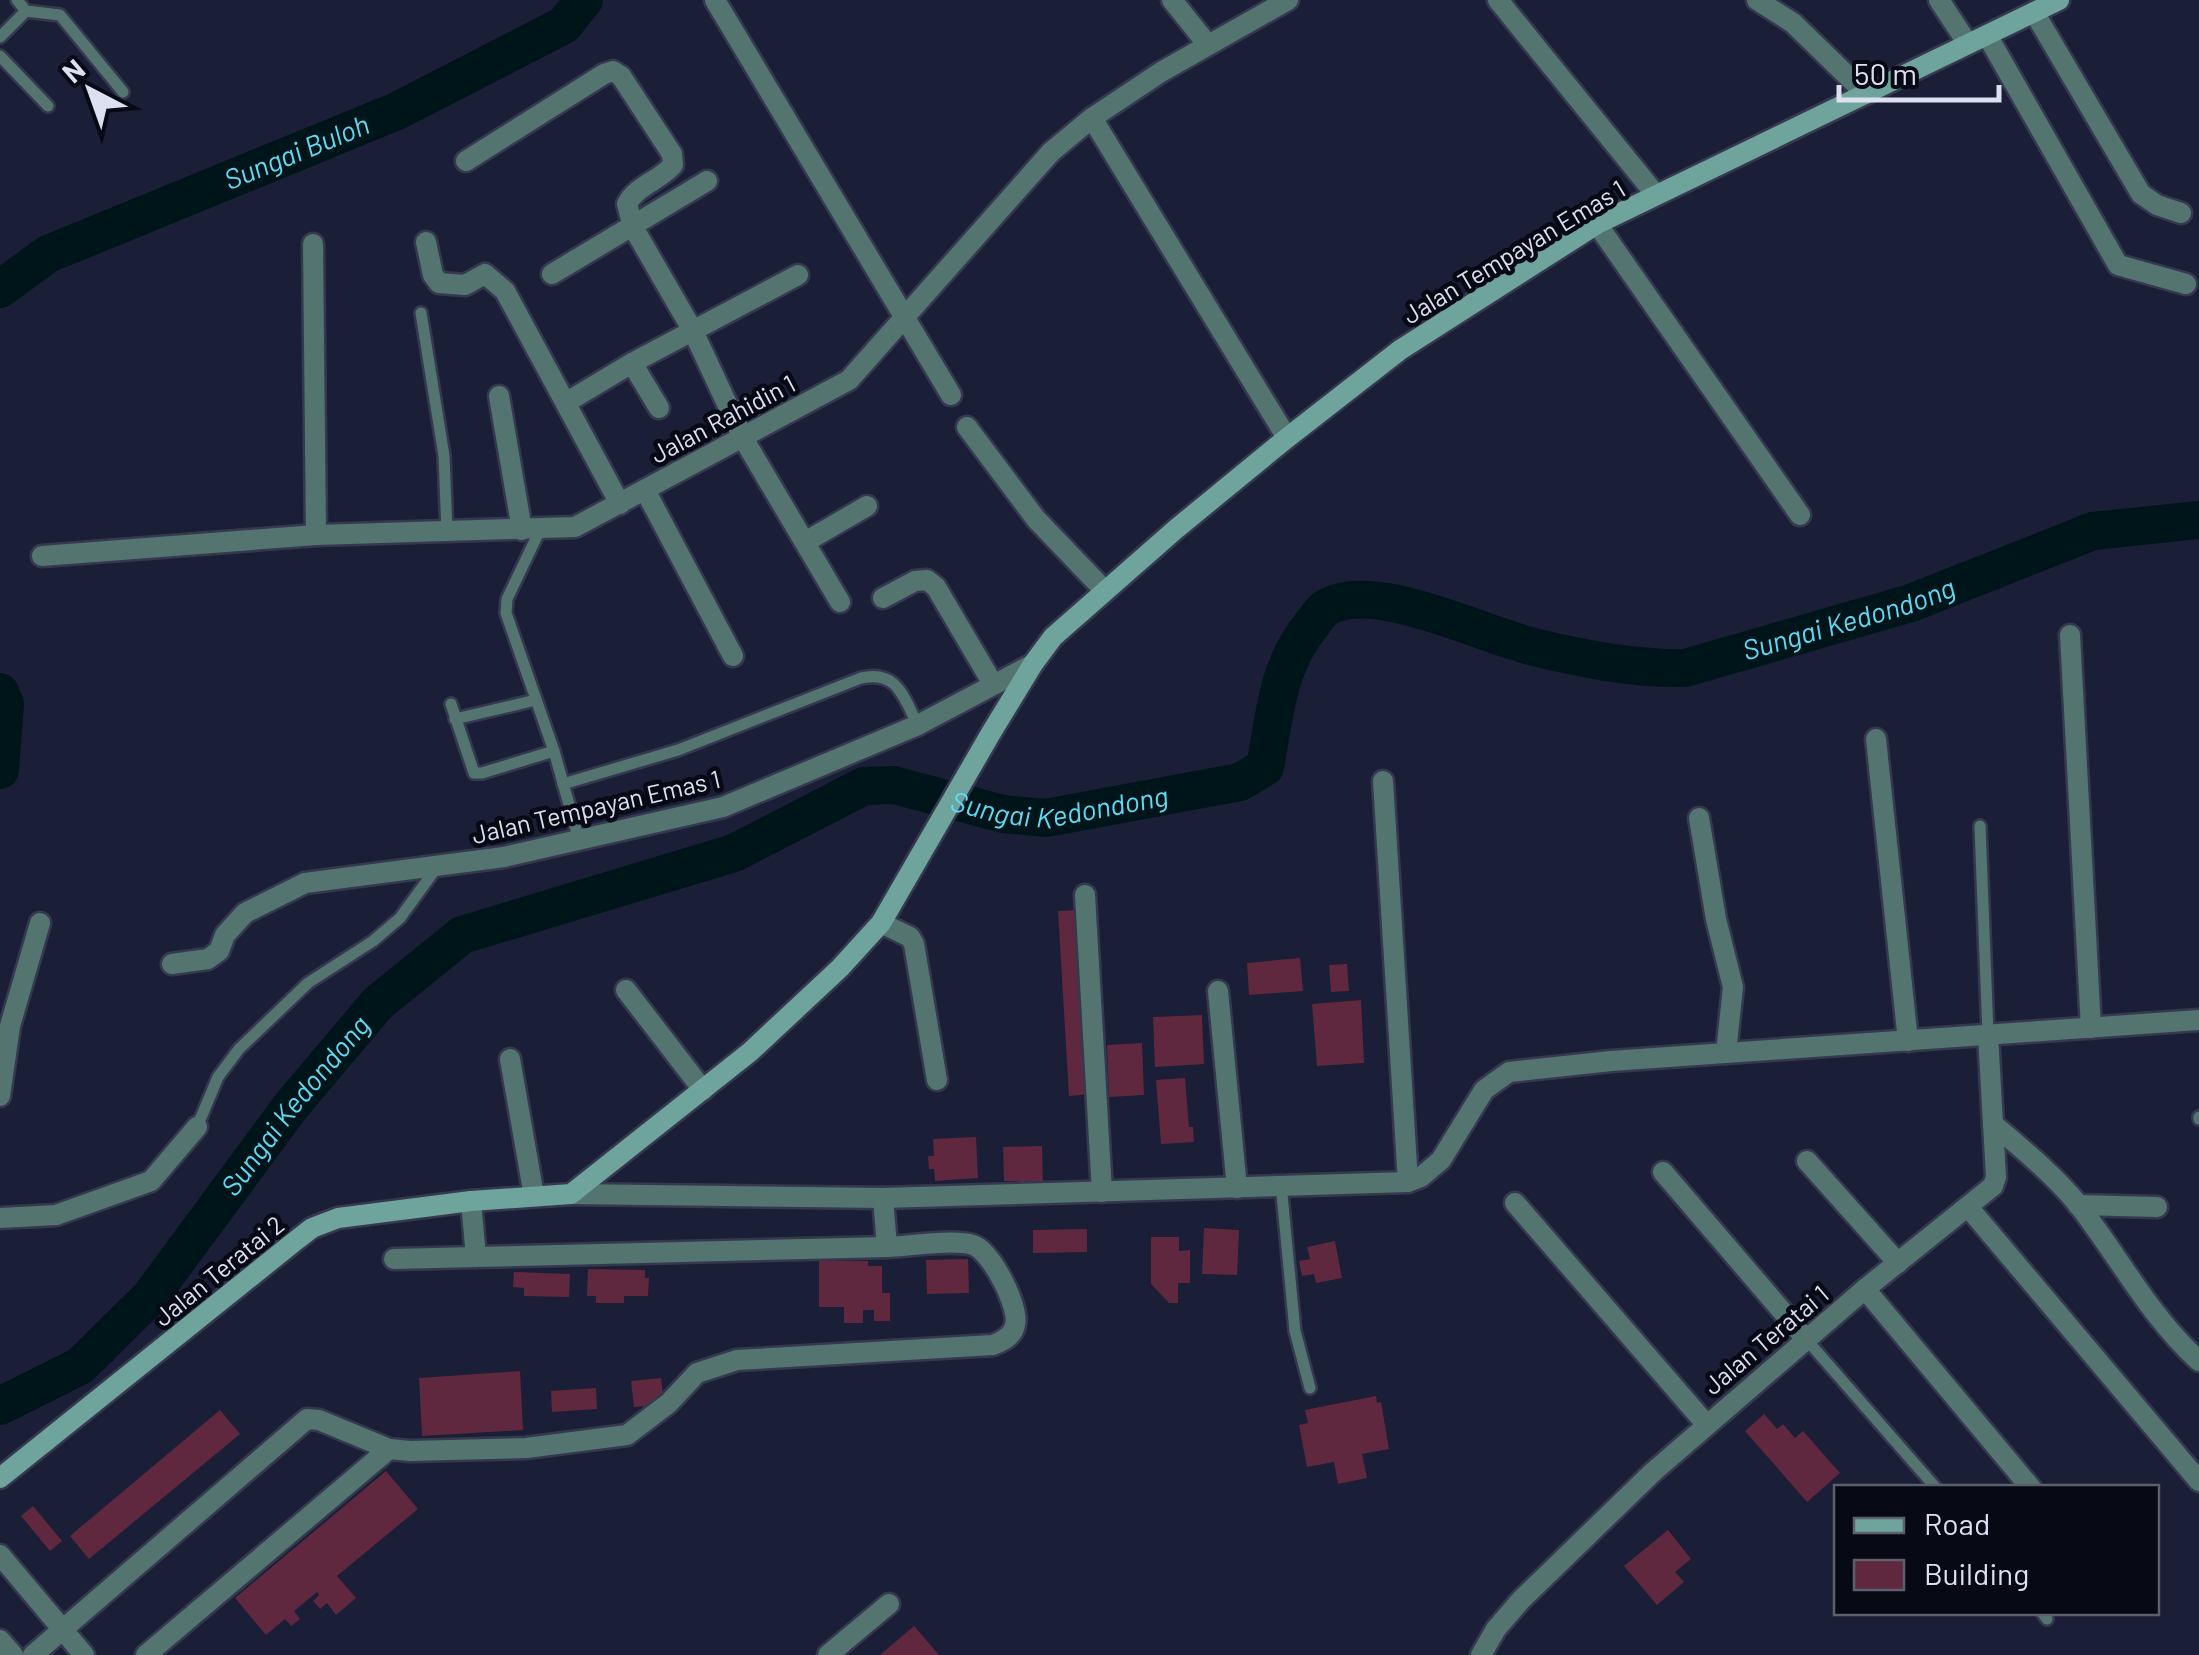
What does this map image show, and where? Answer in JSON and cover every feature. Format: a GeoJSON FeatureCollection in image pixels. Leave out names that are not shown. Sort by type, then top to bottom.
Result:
{"type":"FeatureCollection","features":[{"type":"Feature","properties":{"kind":"street"},"geometry":{"type":"LineString","coordinates":[[716,0],[951,396]]}},
{"type":"Feature","properties":{"kind":"street"},"geometry":{"type":"LineString","coordinates":[[1172,0],[1208,45]]}},
{"type":"Feature","properties":{"kind":"street","name":"Jalan Rahidin 1"},"geometry":{"type":"LineString","coordinates":[[42,556],[316,535],[575,527],[848,380],[1051,152],[1092,118],[1161,72],[1288,0]]}},
{"type":"Feature","properties":{"kind":"street"},"geometry":{"type":"LineString","coordinates":[[1498,0],[1656,196]]}},
{"type":"Feature","properties":{"kind":"street"},"geometry":{"type":"LineString","coordinates":[[1757,0],[1793,24],[1866,94]]}},
{"type":"Feature","properties":{"kind":"street"},"geometry":{"type":"LineString","coordinates":[[1939,0],[1977,40],[2118,265],[2186,284]]}},
{"type":"Feature","properties":{"kind":"street","name":"Jalan Tempayan Emas 1"},"geometry":{"type":"LineString","coordinates":[[571,1194],[750,1052],[840,968],[880,923],[913,872],[991,733],[1054,637],[1288,438],[1400,350],[1597,224],[2059,0]]}},
{"type":"Feature","properties":{"kind":"street"},"geometry":{"type":"LineString","coordinates":[[2034,12],[2142,194],[2156,205],[2181,213]]}},
{"type":"Feature","properties":{"kind":"street"},"geometry":{"type":"LineString","coordinates":[[466,161],[604,74],[613,71],[621,76],[672,154],[673,165],[631,195],[626,204],[633,227],[693,330],[743,438],[840,602]]}},
{"type":"Feature","properties":{"kind":"street"},"geometry":{"type":"LineString","coordinates":[[1092,118],[1288,438]]}},
{"type":"Feature","properties":{"kind":"street"},"geometry":{"type":"LineString","coordinates":[[552,274],[707,182]]}},
{"type":"Feature","properties":{"kind":"street"},"geometry":{"type":"LineString","coordinates":[[1597,224],[1800,514]]}},
{"type":"Feature","properties":{"kind":"street"},"geometry":{"type":"LineString","coordinates":[[426,242],[432,276],[438,283],[464,285],[484,274],[492,276],[505,291],[620,504]]}},
{"type":"Feature","properties":{"kind":"street"},"geometry":{"type":"LineString","coordinates":[[313,244],[316,535]]}},
{"type":"Feature","properties":{"kind":"street"},"geometry":{"type":"LineString","coordinates":[[567,402],[632,363],[798,276]]}},
{"type":"Feature","properties":{"kind":"street"},"geometry":{"type":"LineString","coordinates":[[632,363],[660,408]]}},
{"type":"Feature","properties":{"kind":"street"},"geometry":{"type":"LineString","coordinates":[[498,396],[531,530]]}},
{"type":"Feature","properties":{"kind":"street"},"geometry":{"type":"LineString","coordinates":[[967,427],[1036,518],[1104,591]]}},
{"type":"Feature","properties":{"kind":"street"},"geometry":{"type":"LineString","coordinates":[[645,490],[733,656]]}},
{"type":"Feature","properties":{"kind":"street"},"geometry":{"type":"LineString","coordinates":[[805,542],[867,506]]}},
{"type":"Feature","properties":{"kind":"street"},"geometry":{"type":"LineString","coordinates":[[883,598],[915,581],[926,580],[936,587],[992,684]]}},
{"type":"Feature","properties":{"kind":"street"},"geometry":{"type":"LineString","coordinates":[[2070,634],[2091,1028]]}},
{"type":"Feature","properties":{"kind":"street","name":"Jalan Tempayan Emas 1"},"geometry":{"type":"LineString","coordinates":[[172,964],[208,959],[245,913],[305,883],[437,868],[723,807],[918,725],[1033,664]]}},
{"type":"Feature","properties":{"kind":"street"},"geometry":{"type":"LineString","coordinates":[[1876,739],[1908,1040]]}},
{"type":"Feature","properties":{"kind":"street"},"geometry":{"type":"LineString","coordinates":[[1383,780],[1408,1182]]}},
{"type":"Feature","properties":{"kind":"street"},"geometry":{"type":"LineString","coordinates":[[1699,818],[1732,988],[1726,1053]]}},
{"type":"Feature","properties":{"kind":"street"},"geometry":{"type":"LineString","coordinates":[[1085,895],[1102,1192]]}},
{"type":"Feature","properties":{"kind":"street"},"geometry":{"type":"LineString","coordinates":[[0,1096],[10,1026],[40,923]]}},
{"type":"Feature","properties":{"kind":"street"},"geometry":{"type":"LineString","coordinates":[[880,923],[910,936],[914,944],[937,1080]]}},
{"type":"Feature","properties":{"kind":"street"},"geometry":{"type":"LineString","coordinates":[[626,990],[703,1090]]}},
{"type":"Feature","properties":{"kind":"street"},"geometry":{"type":"LineString","coordinates":[[1218,991],[1237,1188]]}},
{"type":"Feature","properties":{"kind":"street"},"geometry":{"type":"LineString","coordinates":[[571,1194],[883,1198],[1408,1182],[1421,1177],[1441,1160],[1484,1090],[1509,1072],[2199,1020]]}},
{"type":"Feature","properties":{"kind":"street","name":"Jalan Teratai 1"},"geometry":{"type":"LineString","coordinates":[[1481,1655],[1496,1629],[1521,1600],[1706,1424],[1993,1186],[1996,1177],[1988,1035]]}},
{"type":"Feature","properties":{"kind":"street"},"geometry":{"type":"LineString","coordinates":[[510,1059],[534,1196]]}},
{"type":"Feature","properties":{"kind":"street"},"geometry":{"type":"LineString","coordinates":[[1993,1124],[2052,1175],[2078,1205],[2112,1256],[2196,1356]]}},
{"type":"Feature","properties":{"kind":"street"},"geometry":{"type":"LineString","coordinates":[[0,1218],[56,1215],[151,1181],[197,1127]]}},
{"type":"Feature","properties":{"kind":"street"},"geometry":{"type":"LineString","coordinates":[[1807,1161],[1898,1262]]}},
{"type":"Feature","properties":{"kind":"street"},"geometry":{"type":"LineString","coordinates":[[1663,1172],[1806,1339]]}},
{"type":"Feature","properties":{"kind":"street","name":"Jalan Teratai 2"},"geometry":{"type":"LineString","coordinates":[[0,1478],[312,1228],[338,1218],[472,1201],[571,1194]]}},
{"type":"Feature","properties":{"kind":"street"},"geometry":{"type":"LineString","coordinates":[[883,1198],[887,1246]]}},
{"type":"Feature","properties":{"kind":"street"},"geometry":{"type":"LineString","coordinates":[[472,1201],[476,1257]]}},
{"type":"Feature","properties":{"kind":"street"},"geometry":{"type":"LineString","coordinates":[[1515,1204],[1706,1424]]}},
{"type":"Feature","properties":{"kind":"street"},"geometry":{"type":"LineString","coordinates":[[2078,1205],[2157,1207]]}},
{"type":"Feature","properties":{"kind":"street"},"geometry":{"type":"LineString","coordinates":[[1969,1208],[2199,1481]]}},
{"type":"Feature","properties":{"kind":"street"},"geometry":{"type":"LineString","coordinates":[[32,1655],[306,1420],[319,1420],[388,1449],[526,1448],[626,1435],[659,1412],[697,1373],[717,1364],[994,1345],[1011,1334],[1016,1318],[1012,1300],[991,1260],[980,1249],[966,1244],[394,1259]]}},
{"type":"Feature","properties":{"kind":"street"},"geometry":{"type":"LineString","coordinates":[[1865,1290],[2028,1485]]}},
{"type":"Feature","properties":{"kind":"street"},"geometry":{"type":"LineString","coordinates":[[146,1655],[388,1449]]}},
{"type":"Feature","properties":{"kind":"street"},"geometry":{"type":"LineString","coordinates":[[0,1555],[84,1655]]}},
{"type":"Feature","properties":{"kind":"street"},"geometry":{"type":"LineString","coordinates":[[828,1655],[888,1604]]}},
{"type":"Feature","properties":{"kind":"street"},"geometry":{"type":"LineString","coordinates":[[0,1640],[13,1655]]}},
{"type":"Feature","properties":{"kind":"lane"},"geometry":{"type":"LineString","coordinates":[[17,0],[26,11],[60,15],[123,92]]}},
{"type":"Feature","properties":{"kind":"lane"},"geometry":{"type":"LineString","coordinates":[[0,37],[26,11]]}},
{"type":"Feature","properties":{"kind":"lane"},"geometry":{"type":"LineString","coordinates":[[0,56],[48,106]]}},
{"type":"Feature","properties":{"kind":"lane"},"geometry":{"type":"LineString","coordinates":[[421,314],[444,456],[447,532]]}},
{"type":"Feature","properties":{"kind":"lane"},"geometry":{"type":"LineString","coordinates":[[531,530],[506,612],[554,752],[579,840]]}},
{"type":"Feature","properties":{"kind":"lane"},"geometry":{"type":"LineString","coordinates":[[563,784],[678,750],[878,674],[890,679],[918,725]]}},
{"type":"Feature","properties":{"kind":"lane"},"geometry":{"type":"LineString","coordinates":[[455,719],[536,700]]}},
{"type":"Feature","properties":{"kind":"lane"},"geometry":{"type":"LineString","coordinates":[[451,704],[474,772],[554,752]]}},
{"type":"Feature","properties":{"kind":"lane"},"geometry":{"type":"LineString","coordinates":[[1980,826],[1988,1035]]}},
{"type":"Feature","properties":{"kind":"lane"},"geometry":{"type":"LineString","coordinates":[[197,1127],[218,1077],[239,1049],[308,983],[373,941],[400,918],[437,868]]}},
{"type":"Feature","properties":{"kind":"lane"},"geometry":{"type":"LineString","coordinates":[[1281,1184],[1295,1331],[1310,1388]]}},
{"type":"Feature","properties":{"kind":"lane"},"geometry":{"type":"LineString","coordinates":[[1806,1339],[1933,1485]]}},
{"type":"Feature","properties":{"kind":"building"},"geometry":{"type":"Polygon","coordinates":[[[1081,910],[1092,1094],[1069,1096],[1058,911],[1081,910]]]}},
{"type":"Feature","properties":{"kind":"building"},"geometry":{"type":"Polygon","coordinates":[[[1300,958],[1303,991],[1249,995],[1247,963],[1300,958]]]}},
{"type":"Feature","properties":{"kind":"building"},"geometry":{"type":"Polygon","coordinates":[[[1347,964],[1349,991],[1331,992],[1329,965],[1347,964]]]}},
{"type":"Feature","properties":{"kind":"building"},"geometry":{"type":"Polygon","coordinates":[[[1361,1000],[1364,1063],[1317,1066],[1312,1004],[1361,1000]]]}},
{"type":"Feature","properties":{"kind":"building"},"geometry":{"type":"Polygon","coordinates":[[[1202,1015],[1204,1064],[1155,1067],[1153,1017],[1202,1015]]]}},
{"type":"Feature","properties":{"kind":"building"},"geometry":{"type":"Polygon","coordinates":[[[1142,1043],[1144,1095],[1109,1097],[1107,1045],[1142,1043]]]}},
{"type":"Feature","properties":{"kind":"building"},"geometry":{"type":"Polygon","coordinates":[[[1185,1078],[1194,1142],[1161,1144],[1156,1080],[1185,1078]]]}},
{"type":"Feature","properties":{"kind":"building"},"geometry":{"type":"Polygon","coordinates":[[[976,1137],[978,1178],[935,1181],[928,1156],[934,1156],[933,1139],[976,1137]]]}},
{"type":"Feature","properties":{"kind":"building"},"geometry":{"type":"Polygon","coordinates":[[[1042,1146],[1043,1187],[1020,1187],[1019,1181],[1004,1181],[1003,1147],[1042,1146]]]}},
{"type":"Feature","properties":{"kind":"building"},"geometry":{"type":"Polygon","coordinates":[[[1204,1228],[1239,1230],[1237,1275],[1202,1274],[1204,1228]]]}},
{"type":"Feature","properties":{"kind":"building"},"geometry":{"type":"Polygon","coordinates":[[[1087,1229],[1087,1252],[1033,1253],[1033,1230],[1087,1229]]]}},
{"type":"Feature","properties":{"kind":"building"},"geometry":{"type":"Polygon","coordinates":[[[1151,1237],[1179,1237],[1179,1251],[1190,1250],[1190,1283],[1178,1283],[1178,1303],[1169,1303],[1151,1284],[1151,1237]]]}},
{"type":"Feature","properties":{"kind":"building"},"geometry":{"type":"Polygon","coordinates":[[[1335,1241],[1342,1278],[1316,1283],[1314,1274],[1302,1276],[1299,1261],[1310,1259],[1307,1247],[1335,1241]]]}},
{"type":"Feature","properties":{"kind":"building"},"geometry":{"type":"Polygon","coordinates":[[[968,1259],[969,1293],[927,1294],[926,1260],[968,1259]]]}},
{"type":"Feature","properties":{"kind":"building"},"geometry":{"type":"Polygon","coordinates":[[[819,1261],[868,1261],[868,1266],[882,1266],[882,1293],[890,1293],[890,1321],[874,1321],[874,1310],[863,1310],[863,1323],[844,1323],[844,1307],[819,1307],[819,1261]]]}},
{"type":"Feature","properties":{"kind":"building"},"geometry":{"type":"Polygon","coordinates":[[[588,1269],[645,1270],[645,1278],[649,1278],[648,1296],[624,1296],[624,1303],[596,1303],[596,1296],[587,1296],[588,1269]]]}},
{"type":"Feature","properties":{"kind":"building"},"geometry":{"type":"Polygon","coordinates":[[[514,1272],[570,1274],[569,1297],[524,1296],[524,1288],[513,1287],[514,1272]]]}},
{"type":"Feature","properties":{"kind":"building"},"geometry":{"type":"Polygon","coordinates":[[[520,1371],[523,1430],[422,1436],[419,1378],[520,1371]]]}},
{"type":"Feature","properties":{"kind":"building"},"geometry":{"type":"Polygon","coordinates":[[[661,1378],[664,1404],[634,1407],[631,1381],[661,1378]]]}},
{"type":"Feature","properties":{"kind":"building"},"geometry":{"type":"Polygon","coordinates":[[[596,1388],[597,1409],[552,1412],[551,1391],[596,1388]]]}},
{"type":"Feature","properties":{"kind":"building"},"geometry":{"type":"Polygon","coordinates":[[[1376,1396],[1377,1403],[1381,1402],[1389,1449],[1362,1454],[1367,1478],[1338,1484],[1334,1462],[1307,1467],[1299,1425],[1308,1423],[1305,1410],[1376,1396]]]}},
{"type":"Feature","properties":{"kind":"building"},"geometry":{"type":"Polygon","coordinates":[[[220,1410],[240,1434],[89,1559],[70,1536],[220,1410]]]}},
{"type":"Feature","properties":{"kind":"building"},"geometry":{"type":"Polygon","coordinates":[[[1764,1414],[1777,1429],[1783,1424],[1795,1438],[1803,1431],[1840,1473],[1807,1502],[1745,1431],[1764,1414]]]}},
{"type":"Feature","properties":{"kind":"building"},"geometry":{"type":"Polygon","coordinates":[[[386,1471],[418,1509],[337,1576],[356,1598],[336,1615],[327,1603],[320,1609],[313,1601],[319,1595],[317,1592],[294,1611],[300,1619],[291,1626],[285,1619],[266,1635],[235,1598],[386,1471]]]}},
{"type":"Feature","properties":{"kind":"building"},"geometry":{"type":"Polygon","coordinates":[[[33,1506],[62,1541],[50,1551],[21,1516],[33,1506]]]}},
{"type":"Feature","properties":{"kind":"building"},"geometry":{"type":"Polygon","coordinates":[[[1668,1530],[1691,1559],[1675,1572],[1684,1582],[1657,1605],[1624,1566],[1668,1530]]]}},
{"type":"Feature","properties":{"kind":"building"},"geometry":{"type":"Polygon","coordinates":[[[914,1626],[939,1655],[880,1655],[914,1626]]]}},
{"type":"Feature","properties":{"kind":"waterway","name":"Sungai Buloh"},"geometry":{"type":"LineString","coordinates":[[0,289],[48,254],[397,111],[564,25],[584,0]]}},
{"type":"Feature","properties":{"kind":"waterway","name":"Sungai Kedondong"},"geometry":{"type":"LineString","coordinates":[[0,1406],[80,1366],[150,1297],[291,1106],[378,1003],[462,935],[734,853],[864,786],[894,785],[1003,814],[1046,818],[1240,782],[1265,767],[1279,691],[1300,640],[1325,608],[1348,600],[1373,600],[1429,612],[1512,641],[1571,655],[1628,665],[1685,668],[1911,603],[2093,531],[2199,520]]}},
{"type":"Feature","properties":{"kind":"waterway","name":"Sungai Buloh"},"geometry":{"type":"LineString","coordinates":[[0,692],[5,704],[0,770]]}}]}
